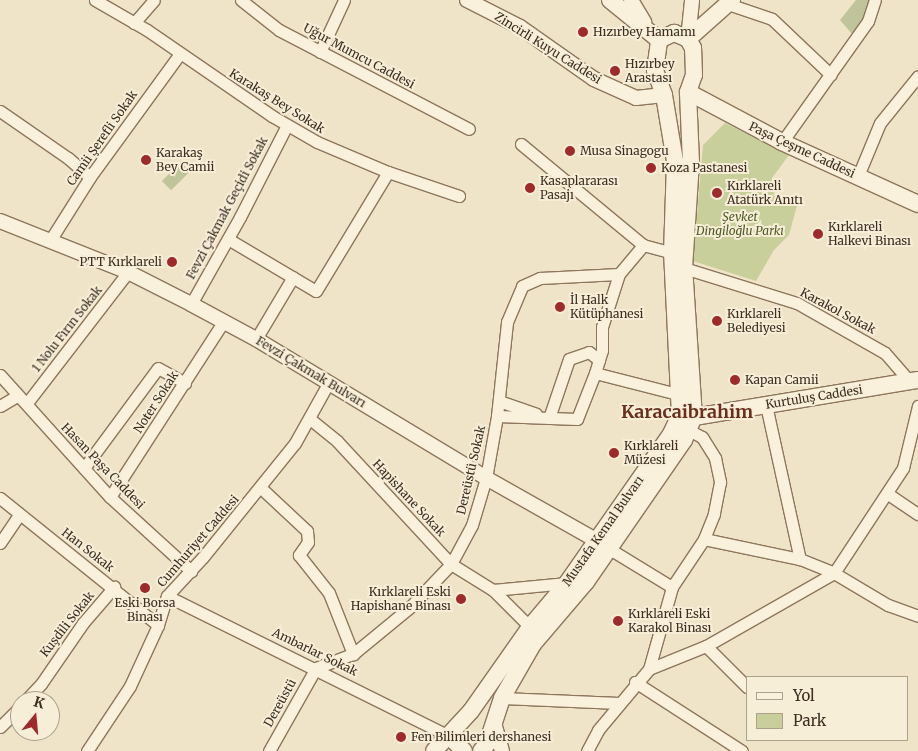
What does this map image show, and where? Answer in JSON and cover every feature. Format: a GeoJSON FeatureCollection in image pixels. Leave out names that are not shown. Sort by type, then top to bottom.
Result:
{"type":"FeatureCollection","features":[{"type":"Feature","properties":{"kind":"main road"},"geometry":{"type":"LineString","coordinates":[[610,0],[659,40]]}},
{"type":"Feature","properties":{"kind":"main road"},"geometry":{"type":"LineString","coordinates":[[688,39],[730,2]]}},
{"type":"Feature","properties":{"kind":"main road"},"geometry":{"type":"LineString","coordinates":[[659,40],[674,33],[688,39],[693,48],[694,84],[688,92],[691,162],[684,268],[685,421]]}},
{"type":"Feature","properties":{"kind":"main road"},"geometry":{"type":"LineString","coordinates":[[659,40],[655,70],[664,95],[676,161],[672,253],[681,395],[685,421]]}},
{"type":"Feature","properties":{"kind":"main road","name":"Zincirli Kuyu Caddesi"},"geometry":{"type":"LineString","coordinates":[[664,95],[676,96],[688,92]]}},
{"type":"Feature","properties":{"kind":"main road","name":"Paşa Çeşme Caddesi"},"geometry":{"type":"LineString","coordinates":[[688,92],[782,142],[918,204]]}},
{"type":"Feature","properties":{"kind":"main road","name":"Kurtuluş Caddesi"},"geometry":{"type":"LineString","coordinates":[[685,421],[766,405],[913,381]]}},
{"type":"Feature","properties":{"kind":"main road","name":"Mustafa Kemal Bulvarı"},"geometry":{"type":"LineString","coordinates":[[434,751],[471,711],[530,627],[602,544],[685,421]]}},
{"type":"Feature","properties":{"kind":"main road","name":"Mustafa Kemal Bulvarı"},"geometry":{"type":"LineString","coordinates":[[481,751],[487,744],[502,698],[533,644],[586,582],[602,544]]}},
{"type":"Feature","properties":{"kind":"main road"},"geometry":{"type":"LineString","coordinates":[[471,711],[494,723]]}},
{"type":"Feature","properties":{"kind":"main road"},"geometry":{"type":"LineString","coordinates":[[449,736],[464,751]]}},
{"type":"Feature","properties":{"kind":"street","name":"Karakaş Bey Sokak"},"geometry":{"type":"LineString","coordinates":[[95,0],[134,22],[179,55],[287,125],[318,142],[388,172],[459,196]]}},
{"type":"Feature","properties":{"kind":"street"},"geometry":{"type":"LineString","coordinates":[[134,22],[154,0]]}},
{"type":"Feature","properties":{"kind":"street","name":"Uğur Mumcu Caddesi"},"geometry":{"type":"LineString","coordinates":[[241,0],[279,30],[469,129]]}},
{"type":"Feature","properties":{"kind":"street"},"geometry":{"type":"LineString","coordinates":[[320,52],[344,0]]}},
{"type":"Feature","properties":{"kind":"street","name":"Zincirli Kuyu Caddesi"},"geometry":{"type":"LineString","coordinates":[[467,0],[520,27],[594,79],[636,98],[664,95]]}},
{"type":"Feature","properties":{"kind":"street"},"geometry":{"type":"LineString","coordinates":[[631,0],[634,9],[659,40]]}},
{"type":"Feature","properties":{"kind":"street"},"geometry":{"type":"LineString","coordinates":[[688,39],[692,0]]}},
{"type":"Feature","properties":{"kind":"street"},"geometry":{"type":"LineString","coordinates":[[782,142],[868,21],[875,0]]}},
{"type":"Feature","properties":{"kind":"street"},"geometry":{"type":"LineString","coordinates":[[730,2],[772,19],[831,75]]}},
{"type":"Feature","properties":{"kind":"street","name":"Camii Şerefli Sokak"},"geometry":{"type":"LineString","coordinates":[[51,239],[90,177],[179,55]]}},
{"type":"Feature","properties":{"kind":"street"},"geometry":{"type":"LineString","coordinates":[[858,176],[880,123],[918,76]]}},
{"type":"Feature","properties":{"kind":"street"},"geometry":{"type":"LineString","coordinates":[[0,111],[68,158],[90,177]]}},
{"type":"Feature","properties":{"kind":"street","name":"Fevzi Çakmak Geçidi Sokak"},"geometry":{"type":"LineString","coordinates":[[191,304],[228,239],[287,125]]}},
{"type":"Feature","properties":{"kind":"street"},"geometry":{"type":"LineString","coordinates":[[521,144],[642,244],[672,253],[684,268]]}},
{"type":"Feature","properties":{"kind":"street"},"geometry":{"type":"LineString","coordinates":[[228,239],[316,291],[388,172]]}},
{"type":"Feature","properties":{"kind":"street","name":"Fevzi Çakmak Bulvarı"},"geometry":{"type":"LineString","coordinates":[[0,221],[51,239],[128,272],[191,304],[330,382],[486,478],[602,544]]}},
{"type":"Feature","properties":{"kind":"street"},"geometry":{"type":"LineString","coordinates":[[497,416],[577,419],[599,360],[602,327],[619,274],[642,244]]}},
{"type":"Feature","properties":{"kind":"street","name":"Karakol Sokak"},"geometry":{"type":"LineString","coordinates":[[684,268],[797,303],[885,353],[913,381]]}},
{"type":"Feature","properties":{"kind":"street","name":"1 Nolu Fırın Sokak"},"geometry":{"type":"LineString","coordinates":[[22,399],[128,272]]}},
{"type":"Feature","properties":{"kind":"street","name":"Dereüstü Sokak"},"geometry":{"type":"LineString","coordinates":[[316,668],[353,654],[409,608],[451,564],[472,525],[486,478],[497,416],[507,322],[522,286],[540,278],[619,274]]}},
{"type":"Feature","properties":{"kind":"street"},"geometry":{"type":"LineString","coordinates":[[256,339],[293,277]]}},
{"type":"Feature","properties":{"kind":"street","name":"Noter Sokak"},"geometry":{"type":"LineString","coordinates":[[110,497],[185,383],[222,322]]}},
{"type":"Feature","properties":{"kind":"street"},"geometry":{"type":"LineString","coordinates":[[549,418],[569,359],[589,352],[599,360]]}},
{"type":"Feature","properties":{"kind":"street"},"geometry":{"type":"LineString","coordinates":[[84,468],[158,368],[185,383]]}},
{"type":"Feature","properties":{"kind":"street"},"geometry":{"type":"LineString","coordinates":[[595,373],[681,395]]}},
{"type":"Feature","properties":{"kind":"street","name":"Hasan Paşa Caddesi"},"geometry":{"type":"LineString","coordinates":[[0,375],[110,497],[191,571]]}},
{"type":"Feature","properties":{"kind":"street","name":"Cumhuriyet Caddesi"},"geometry":{"type":"LineString","coordinates":[[87,751],[130,686],[158,626],[167,596],[191,571],[261,488],[310,419],[330,382]]}},
{"type":"Feature","properties":{"kind":"street"},"geometry":{"type":"LineString","coordinates":[[0,406],[22,399]]}},
{"type":"Feature","properties":{"kind":"street"},"geometry":{"type":"LineString","coordinates":[[499,401],[549,418]]}},
{"type":"Feature","properties":{"kind":"street"},"geometry":{"type":"LineString","coordinates":[[766,405],[800,559]]}},
{"type":"Feature","properties":{"kind":"street"},"geometry":{"type":"LineString","coordinates":[[587,751],[598,730],[635,682],[649,669],[706,646],[834,573],[888,494],[903,468],[916,433],[918,406]]}},
{"type":"Feature","properties":{"kind":"street","name":"Hapishane Sokak"},"geometry":{"type":"LineString","coordinates":[[310,419],[337,441],[451,564],[493,590],[530,627]]}},
{"type":"Feature","properties":{"kind":"street"},"geometry":{"type":"LineString","coordinates":[[649,669],[672,587],[704,539],[714,514],[720,482],[716,458],[702,437],[685,421]]}},
{"type":"Feature","properties":{"kind":"street"},"geometry":{"type":"LineString","coordinates":[[261,488],[307,531],[308,542],[299,555],[329,593],[353,654]]}},
{"type":"Feature","properties":{"kind":"street"},"geometry":{"type":"LineString","coordinates":[[888,494],[918,514]]}},
{"type":"Feature","properties":{"kind":"street","name":"Han Sokak"},"geometry":{"type":"LineString","coordinates":[[0,498],[19,515],[114,588],[158,626]]}},
{"type":"Feature","properties":{"kind":"street"},"geometry":{"type":"LineString","coordinates":[[0,543],[19,515]]}},
{"type":"Feature","properties":{"kind":"street"},"geometry":{"type":"LineString","coordinates":[[704,539],[800,559],[834,573],[888,604],[918,616]]}},
{"type":"Feature","properties":{"kind":"street"},"geometry":{"type":"LineString","coordinates":[[602,544],[672,587]]}},
{"type":"Feature","properties":{"kind":"street"},"geometry":{"type":"LineString","coordinates":[[493,590],[567,583]]}},
{"type":"Feature","properties":{"kind":"street","name":"Kuşdili Sokak"},"geometry":{"type":"LineString","coordinates":[[34,691],[83,623],[114,588]]}},
{"type":"Feature","properties":{"kind":"street","name":"Ambarlar Sokak"},"geometry":{"type":"LineString","coordinates":[[167,596],[316,668],[449,736]]}},
{"type":"Feature","properties":{"kind":"street"},"geometry":{"type":"LineString","coordinates":[[706,646],[746,686]]}},
{"type":"Feature","properties":{"kind":"street","name":"Dereüstü"},"geometry":{"type":"LineString","coordinates":[[269,751],[316,668]]}},
{"type":"Feature","properties":{"kind":"street"},"geometry":{"type":"LineString","coordinates":[[635,682],[742,751]]}},
{"type":"Feature","properties":{"kind":"street"},"geometry":{"type":"LineString","coordinates":[[502,698],[619,703]]}},
{"type":"Feature","properties":{"kind":"street"},"geometry":{"type":"LineString","coordinates":[[0,727],[10,717]]}},
{"type":"Feature","properties":{"kind":"street"},"geometry":{"type":"LineString","coordinates":[[494,723],[502,751]]}},
{"type":"Feature","properties":{"kind":"green space"},"geometry":{"type":"Polygon","coordinates":[[[856,0],[870,0],[861,23],[852,34],[840,20],[856,0]]]}},
{"type":"Feature","properties":{"kind":"green space","name":"Şevket Dingiloğlu Parkı"},"geometry":{"type":"Polygon","coordinates":[[[725,123],[789,155],[772,178],[774,196],[798,202],[789,235],[774,250],[756,281],[693,261],[703,145],[725,123]]]}},
{"type":"Feature","properties":{"kind":"green space"},"geometry":{"type":"Polygon","coordinates":[[[181,162],[190,171],[171,190],[162,181],[181,162]]]}},
{"type":"Feature","properties":{"kind":"place","name":"Hızırbey Hamamı"},"geometry":{"type":"Point","coordinates":[583,32]}},
{"type":"Feature","properties":{"kind":"place","name":"Hızırbey Arastası"},"geometry":{"type":"Point","coordinates":[615,71]}},
{"type":"Feature","properties":{"kind":"place","name":"Musa Sinagogu"},"geometry":{"type":"Point","coordinates":[570,151]}},
{"type":"Feature","properties":{"kind":"place","name":"Karakaş Bey Camii"},"geometry":{"type":"Point","coordinates":[146,160]}},
{"type":"Feature","properties":{"kind":"place","name":"Koza Pastanesi"},"geometry":{"type":"Point","coordinates":[651,168]}},
{"type":"Feature","properties":{"kind":"place","name":"Kasaplararası Pasajı"},"geometry":{"type":"Point","coordinates":[530,188]}},
{"type":"Feature","properties":{"kind":"place","name":"Kırklareli Atatürk Anıtı"},"geometry":{"type":"Point","coordinates":[717,193]}},
{"type":"Feature","properties":{"kind":"place","name":"Kırklareli Halkevi Binası"},"geometry":{"type":"Point","coordinates":[818,234]}},
{"type":"Feature","properties":{"kind":"place","name":"PTT Kırklareli"},"geometry":{"type":"Point","coordinates":[172,262]}},
{"type":"Feature","properties":{"kind":"place","name":"İl Halk Kütüphanesi"},"geometry":{"type":"Point","coordinates":[560,307]}},
{"type":"Feature","properties":{"kind":"place","name":"Kırklareli Belediyesi"},"geometry":{"type":"Point","coordinates":[717,321]}},
{"type":"Feature","properties":{"kind":"place","name":"Kapan Camii"},"geometry":{"type":"Point","coordinates":[735,380]}},
{"type":"Feature","properties":{"kind":"place","name":"Kırklareli Müzesi"},"geometry":{"type":"Point","coordinates":[614,453]}},
{"type":"Feature","properties":{"kind":"place","name":"Eski Borsa Binası"},"geometry":{"type":"Point","coordinates":[145,588]}},
{"type":"Feature","properties":{"kind":"place","name":"Kırklareli Eski Hapishane Binası"},"geometry":{"type":"Point","coordinates":[461,599]}},
{"type":"Feature","properties":{"kind":"place","name":"Kırklareli Eski Karakol Binası"},"geometry":{"type":"Point","coordinates":[618,621]}},
{"type":"Feature","properties":{"kind":"place","name":"Fen Bilimleri dershanesi"},"geometry":{"type":"Point","coordinates":[401,737]}},
{"type":"Feature","properties":{"kind":"district","name":"Karacaibrahim"},"geometry":{"type":"Point","coordinates":[687,412]}}]}
